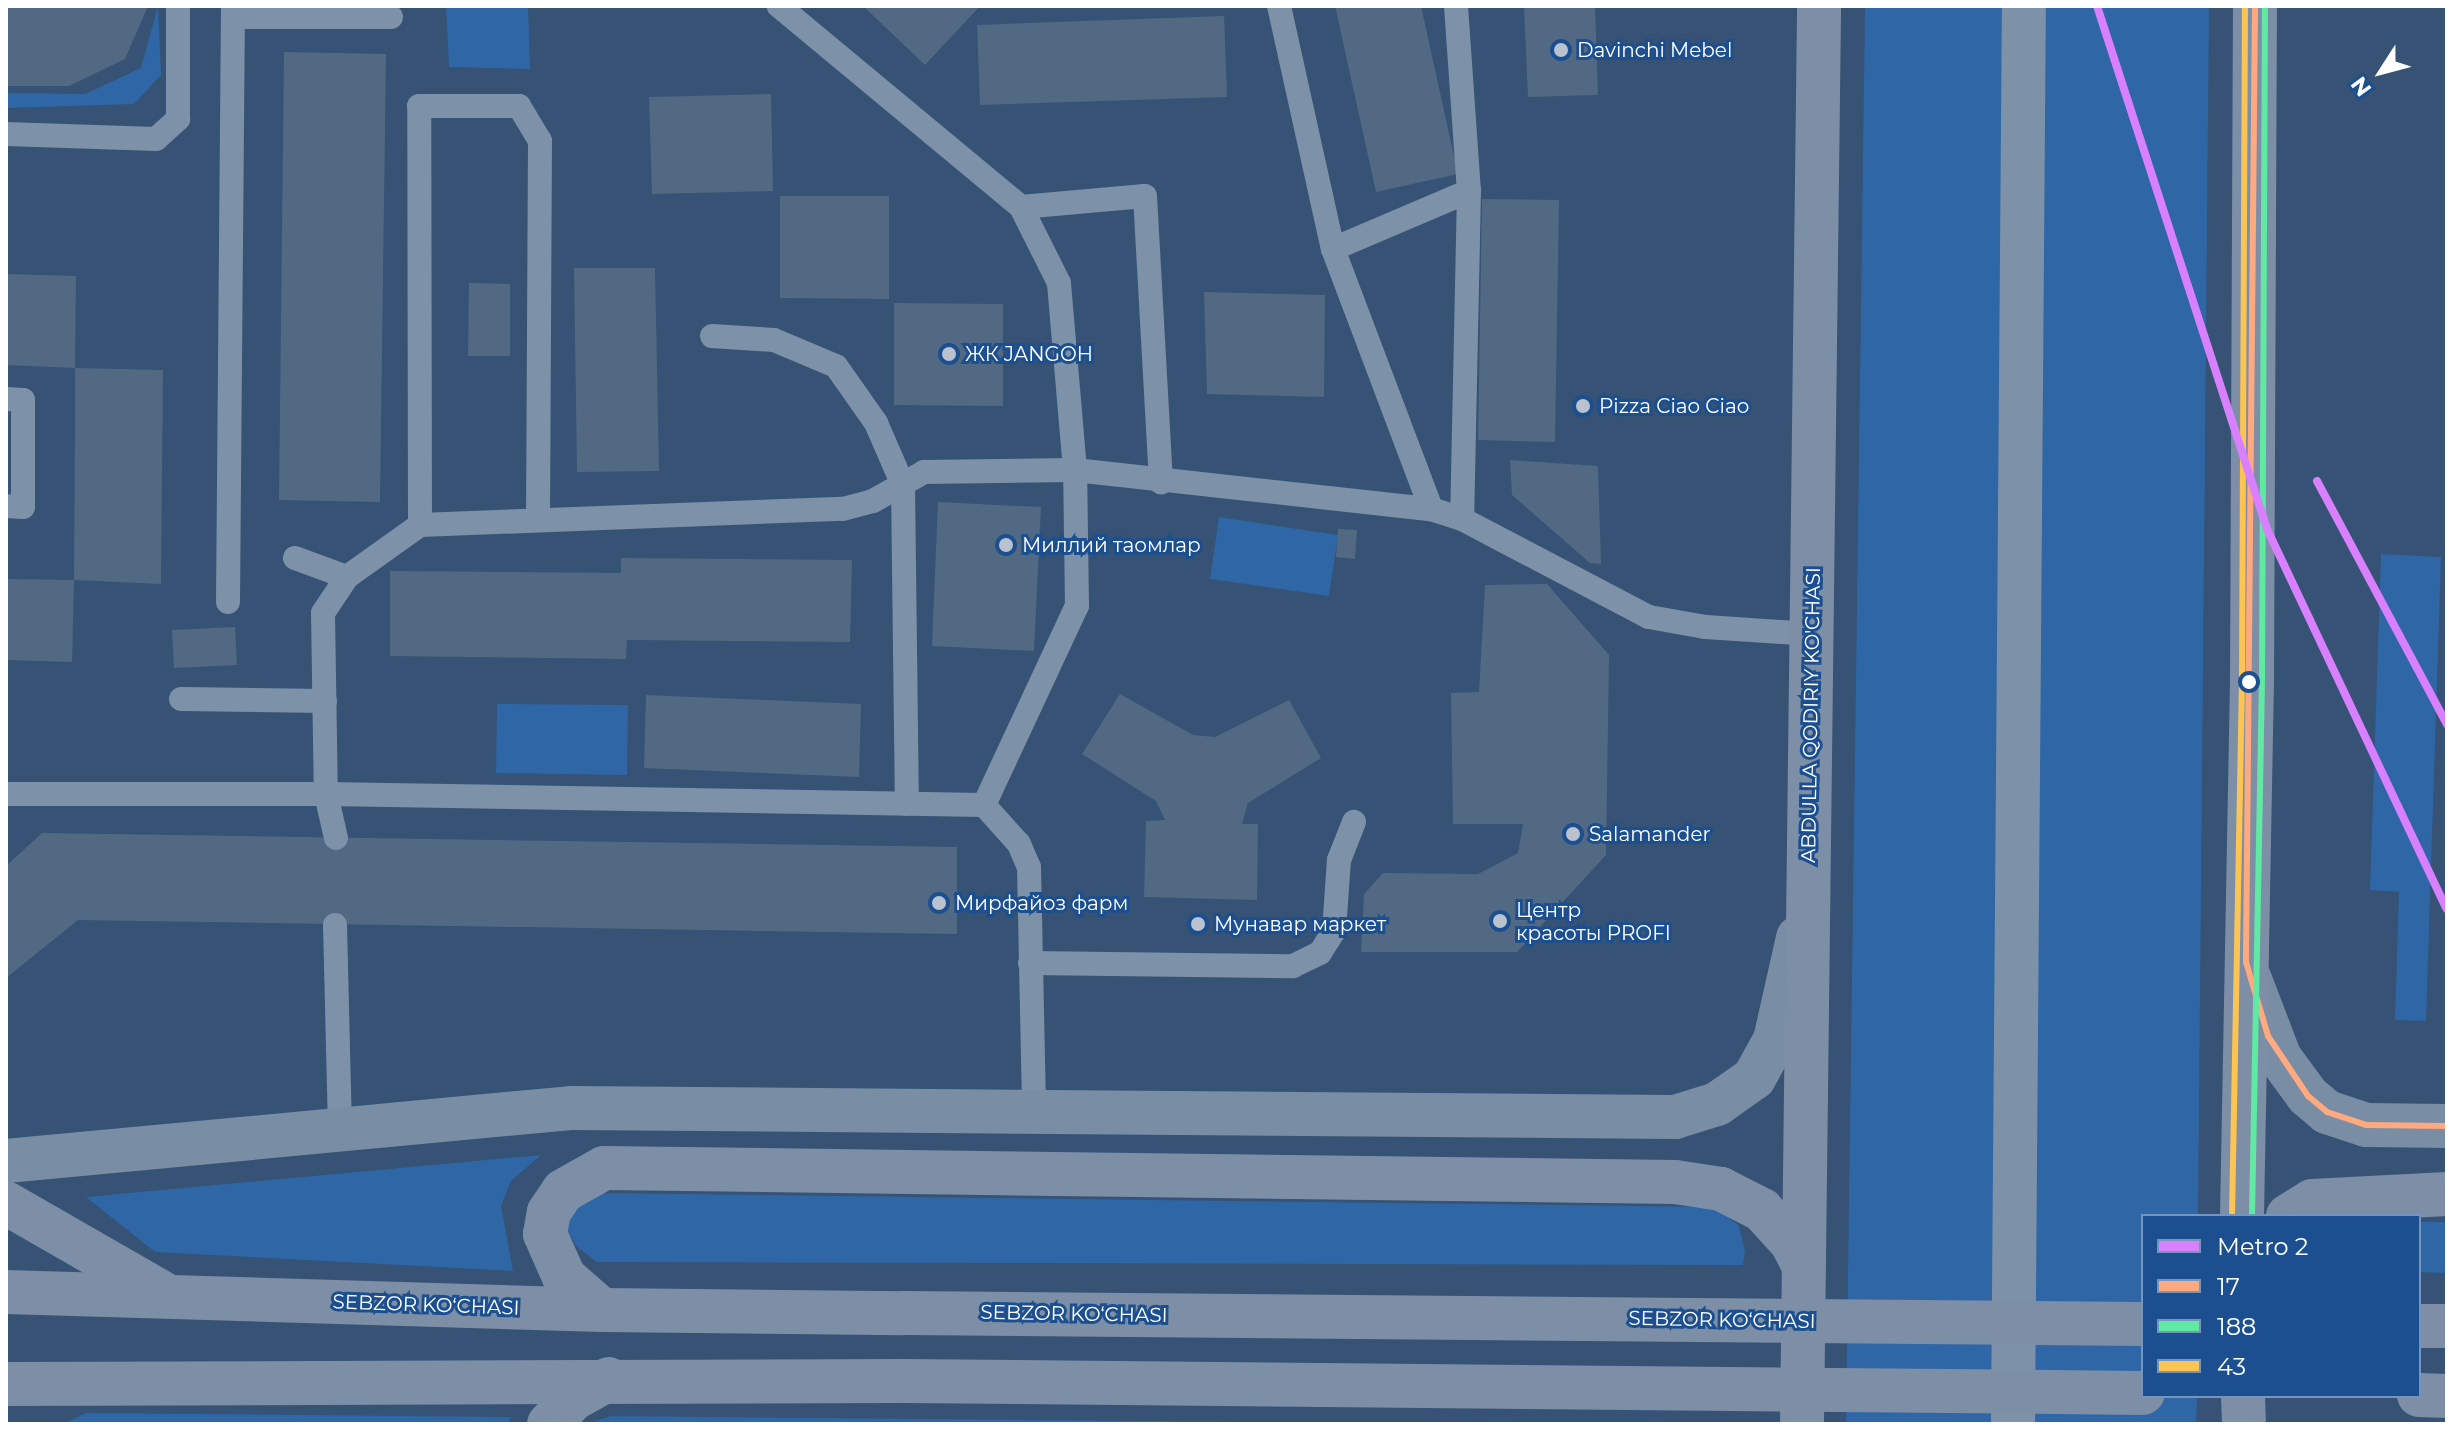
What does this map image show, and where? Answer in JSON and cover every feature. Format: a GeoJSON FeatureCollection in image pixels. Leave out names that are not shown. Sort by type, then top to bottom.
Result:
{"type":"FeatureCollection","features":[{"type":"Feature","properties":{"kind":"main road","name":"ABDULLA QODIRIY KO'CHASI"},"geometry":{"type":"LineString","coordinates":[[1802,1424],[1819,6]]}},
{"type":"Feature","properties":{"kind":"main road"},"geometry":{"type":"LineString","coordinates":[[2242,1214],[2255,6]]}},
{"type":"Feature","properties":{"kind":"main road"},"geometry":{"type":"LineString","coordinates":[[6,1161],[571,1108],[1652,1120],[1697,1112],[1737,1093],[1766,1060],[1775,1040],[1808,887]]}},
{"type":"Feature","properties":{"kind":"main road"},"geometry":{"type":"LineString","coordinates":[[2246,962],[2268,1036],[2308,1096],[2347,1121],[2447,1126]]}},
{"type":"Feature","properties":{"kind":"main road"},"geometry":{"type":"LineString","coordinates":[[602,1310],[564,1277],[545,1234],[549,1212],[563,1191],[604,1168],[1675,1182],[1721,1189],[1762,1210],[1792,1243],[1803,1265]]}},
{"type":"Feature","properties":{"kind":"main road"},"geometry":{"type":"LineString","coordinates":[[2291,1214],[2312,1201],[2447,1194]]}},
{"type":"Feature","properties":{"kind":"main road"},"geometry":{"type":"LineString","coordinates":[[6,1203],[169,1297]]}},
{"type":"Feature","properties":{"kind":"main road","name":"SEBZOR KO‘CHASI"},"geometry":{"type":"LineString","coordinates":[[6,1292],[602,1310],[2141,1324]]}},
{"type":"Feature","properties":{"kind":"main road"},"geometry":{"type":"LineString","coordinates":[[2421,1326],[2447,1326]]}},
{"type":"Feature","properties":{"kind":"main road"},"geometry":{"type":"LineString","coordinates":[[549,1424],[573,1399],[609,1379]]}},
{"type":"Feature","properties":{"kind":"main road"},"geometry":{"type":"LineString","coordinates":[[6,1384],[609,1379],[2141,1393]]}},
{"type":"Feature","properties":{"kind":"main road"},"geometry":{"type":"LineString","coordinates":[[2421,1395],[2447,1396]]}},
{"type":"Feature","properties":{"kind":"main road"},"geometry":{"type":"LineString","coordinates":[[2243,1398],[2244,1424]]}},
{"type":"Feature","properties":{"kind":"street"},"geometry":{"type":"LineString","coordinates":[[2013,1424],[2024,6]]}},
{"type":"Feature","properties":{"kind":"lane"},"geometry":{"type":"LineString","coordinates":[[6,134],[156,139],[178,119],[178,6]]}},
{"type":"Feature","properties":{"kind":"lane"},"geometry":{"type":"LineString","coordinates":[[779,6],[1021,207],[1059,283],[1075,470],[1077,606],[984,805]]}},
{"type":"Feature","properties":{"kind":"lane"},"geometry":{"type":"LineString","coordinates":[[1279,6],[1333,249],[1431,509]]}},
{"type":"Feature","properties":{"kind":"lane"},"geometry":{"type":"LineString","coordinates":[[1456,6],[1469,191],[1462,519]]}},
{"type":"Feature","properties":{"kind":"lane"},"geometry":{"type":"LineString","coordinates":[[228,602],[233,12],[391,17]]}},
{"type":"Feature","properties":{"kind":"lane"},"geometry":{"type":"LineString","coordinates":[[420,525],[419,106],[519,106],[540,141],[538,517]]}},
{"type":"Feature","properties":{"kind":"lane"},"geometry":{"type":"LineString","coordinates":[[1333,249],[1469,191]]}},
{"type":"Feature","properties":{"kind":"lane"},"geometry":{"type":"LineString","coordinates":[[1021,207],[1145,196],[1161,483]]}},
{"type":"Feature","properties":{"kind":"lane"},"geometry":{"type":"LineString","coordinates":[[712,336],[774,340],[836,366],[876,423],[903,485],[907,804]]}},
{"type":"Feature","properties":{"kind":"lane"},"geometry":{"type":"LineString","coordinates":[[6,399],[23,400],[23,507],[6,506]]}},
{"type":"Feature","properties":{"kind":"lane"},"geometry":{"type":"LineString","coordinates":[[336,838],[326,794],[323,613],[347,577],[420,525],[538,517],[843,509],[903,485],[924,472],[1075,470],[1161,483],[1431,509],[1462,519],[1649,617],[1706,627],[1811,634]]}},
{"type":"Feature","properties":{"kind":"lane"},"geometry":{"type":"LineString","coordinates":[[295,558],[347,577]]}},
{"type":"Feature","properties":{"kind":"lane"},"geometry":{"type":"LineString","coordinates":[[181,699],[325,701]]}},
{"type":"Feature","properties":{"kind":"lane"},"geometry":{"type":"LineString","coordinates":[[6,794],[326,794],[984,805],[1019,844],[1029,867],[1034,1113]]}},
{"type":"Feature","properties":{"kind":"lane"},"geometry":{"type":"LineString","coordinates":[[1030,963],[1293,966],[1320,953],[1334,931],[1339,860],[1354,822]]}},
{"type":"Feature","properties":{"kind":"lane"},"geometry":{"type":"LineString","coordinates":[[335,925],[340,1130]]}},
{"type":"Feature","properties":{"kind":"shaded area"},"geometry":{"type":"Polygon","coordinates":[[[158,6],[161,75],[134,104],[6,108],[6,93],[85,94],[141,68],[158,6]]]}},
{"type":"Feature","properties":{"kind":"shaded area"},"geometry":{"type":"Polygon","coordinates":[[[446,6],[528,6],[530,69],[449,67],[446,6]]]}},
{"type":"Feature","properties":{"kind":"shaded area"},"geometry":{"type":"Polygon","coordinates":[[[1865,6],[2209,6],[2198,1214],[2141,1214],[2141,1398],[2197,1398],[2196,1424],[1846,1424],[1865,6]]]}},
{"type":"Feature","properties":{"kind":"shaded area"},"geometry":{"type":"Polygon","coordinates":[[[1219,517],[1338,535],[1329,596],[1210,579],[1219,517]]]}},
{"type":"Feature","properties":{"kind":"shaded area"},"geometry":{"type":"Polygon","coordinates":[[[2381,554],[2441,557],[2426,1021],[2395,1020],[2399,892],[2370,890],[2381,554]]]}},
{"type":"Feature","properties":{"kind":"shaded area"},"geometry":{"type":"Polygon","coordinates":[[[497,704],[628,705],[627,775],[496,773],[497,704]]]}},
{"type":"Feature","properties":{"kind":"shaded area"},"geometry":{"type":"Polygon","coordinates":[[[541,1155],[511,1181],[501,1206],[513,1271],[155,1252],[86,1197],[541,1155]]]}},
{"type":"Feature","properties":{"kind":"shaded area"},"geometry":{"type":"Polygon","coordinates":[[[598,1193],[1716,1207],[1739,1226],[1745,1252],[1743,1265],[597,1262],[576,1246],[567,1229],[575,1205],[598,1193]]]}},
{"type":"Feature","properties":{"kind":"shaded area"},"geometry":{"type":"Polygon","coordinates":[[[2421,1222],[2447,1222],[2447,1273],[2421,1272],[2421,1222]]]}},
{"type":"Feature","properties":{"kind":"shaded area"},"geometry":{"type":"Polygon","coordinates":[[[86,1413],[511,1417],[508,1424],[68,1422],[86,1413]]]}},
{"type":"Feature","properties":{"kind":"shaded area"},"geometry":{"type":"Polygon","coordinates":[[[611,1416],[1460,1424],[587,1424],[611,1416]]]}},
{"type":"Feature","properties":{"kind":"building"},"geometry":{"type":"Polygon","coordinates":[[[6,6],[148,6],[125,59],[69,86],[6,86],[6,6]]]}},
{"type":"Feature","properties":{"kind":"building"},"geometry":{"type":"Polygon","coordinates":[[[863,6],[980,6],[925,65],[863,6]]]}},
{"type":"Feature","properties":{"kind":"building"},"geometry":{"type":"Polygon","coordinates":[[[1335,6],[1421,6],[1458,174],[1376,192],[1335,6]]]}},
{"type":"Feature","properties":{"kind":"building","name":"Davinchi Mebel"},"geometry":{"type":"Polygon","coordinates":[[[1524,6],[1595,6],[1598,95],[1528,97],[1524,6]]]}},
{"type":"Feature","properties":{"kind":"building"},"geometry":{"type":"Polygon","coordinates":[[[1224,16],[1227,97],[980,105],[977,25],[1224,16]]]}},
{"type":"Feature","properties":{"kind":"building"},"geometry":{"type":"Polygon","coordinates":[[[284,52],[386,54],[380,502],[279,500],[284,52]]]}},
{"type":"Feature","properties":{"kind":"building"},"geometry":{"type":"Polygon","coordinates":[[[771,94],[773,191],[652,194],[649,97],[771,94]]]}},
{"type":"Feature","properties":{"kind":"building"},"geometry":{"type":"Polygon","coordinates":[[[780,196],[889,196],[889,299],[780,298],[780,196]]]}},
{"type":"Feature","properties":{"kind":"building"},"geometry":{"type":"Polygon","coordinates":[[[1482,199],[1559,200],[1555,442],[1478,440],[1482,199]]]}},
{"type":"Feature","properties":{"kind":"building"},"geometry":{"type":"Polygon","coordinates":[[[574,268],[655,268],[659,471],[577,472],[574,268]]]}},
{"type":"Feature","properties":{"kind":"building"},"geometry":{"type":"Polygon","coordinates":[[[6,274],[76,276],[75,368],[6,365],[6,274]]]}},
{"type":"Feature","properties":{"kind":"building"},"geometry":{"type":"Polygon","coordinates":[[[469,283],[510,284],[510,356],[468,356],[469,283]]]}},
{"type":"Feature","properties":{"kind":"building"},"geometry":{"type":"Polygon","coordinates":[[[1204,292],[1325,295],[1324,397],[1207,394],[1204,292]]]}},
{"type":"Feature","properties":{"kind":"building","name":"ЖК JANGOH"},"geometry":{"type":"Polygon","coordinates":[[[894,303],[1003,304],[1003,406],[894,405],[894,303]]]}},
{"type":"Feature","properties":{"kind":"building"},"geometry":{"type":"Polygon","coordinates":[[[75,368],[163,370],[161,584],[74,580],[75,368]]]}},
{"type":"Feature","properties":{"kind":"building"},"geometry":{"type":"Polygon","coordinates":[[[1510,460],[1598,466],[1601,564],[1590,563],[1512,495],[1510,460]]]}},
{"type":"Feature","properties":{"kind":"building"},"geometry":{"type":"Polygon","coordinates":[[[938,502],[1041,507],[1034,651],[932,646],[938,502]]]}},
{"type":"Feature","properties":{"kind":"building"},"geometry":{"type":"Polygon","coordinates":[[[1338,529],[1357,530],[1355,559],[1336,557],[1338,529]]]}},
{"type":"Feature","properties":{"kind":"building"},"geometry":{"type":"Polygon","coordinates":[[[621,558],[852,560],[850,642],[627,640],[626,659],[390,656],[390,571],[621,573],[621,558]]]}},
{"type":"Feature","properties":{"kind":"building"},"geometry":{"type":"Polygon","coordinates":[[[6,579],[74,580],[72,662],[6,660],[6,579]]]}},
{"type":"Feature","properties":{"kind":"building"},"geometry":{"type":"Polygon","coordinates":[[[1547,584],[1609,655],[1606,855],[1517,952],[1361,952],[1364,894],[1383,873],[1478,874],[1518,853],[1523,824],[1453,824],[1451,693],[1479,692],[1485,585],[1547,584]]]}},
{"type":"Feature","properties":{"kind":"building"},"geometry":{"type":"Polygon","coordinates":[[[235,627],[237,665],[174,668],[172,630],[235,627]]]}},
{"type":"Feature","properties":{"kind":"building"},"geometry":{"type":"Polygon","coordinates":[[[1120,694],[1193,735],[1215,737],[1289,700],[1321,758],[1248,803],[1242,824],[1258,824],[1257,900],[1144,897],[1146,821],[1165,820],[1156,801],[1082,754],[1120,694]]]}},
{"type":"Feature","properties":{"kind":"building"},"geometry":{"type":"Polygon","coordinates":[[[646,695],[861,704],[859,777],[644,768],[646,695]]]}},
{"type":"Feature","properties":{"kind":"building"},"geometry":{"type":"Polygon","coordinates":[[[42,833],[957,847],[957,934],[78,920],[6,978],[6,866],[42,833]]]}},
{"type":"Feature","properties":{"kind":"metro line","name":"2"},"geometry":{"type":"LineString","coordinates":[[2097,6],[2267,529],[2447,909]]}},
{"type":"Feature","properties":{"kind":"metro line","name":"2"},"geometry":{"type":"LineString","coordinates":[[2317,481],[2447,724]]}},
{"type":"Feature","properties":{"kind":"transit line","name":"43"},"geometry":{"type":"LineString","coordinates":[[2232,1214],[2242,682],[2245,6]]}},
{"type":"Feature","properties":{"kind":"transit line","name":"17"},"geometry":{"type":"LineString","coordinates":[[2255,6],[2246,962],[2268,1036],[2308,1096],[2327,1112],[2366,1125],[2447,1126]]}},
{"type":"Feature","properties":{"kind":"transit line","name":"188"},"geometry":{"type":"LineString","coordinates":[[2252,1214],[2262,682],[2265,6]]}},
{"type":"Feature","properties":{"kind":"place","name":"Davinchi Mebel"},"geometry":{"type":"Point","coordinates":[1561,50]}},
{"type":"Feature","properties":{"kind":"place","name":"ЖК JANGOH"},"geometry":{"type":"Point","coordinates":[949,354]}},
{"type":"Feature","properties":{"kind":"place","name":"Pizza Ciao Ciao"},"geometry":{"type":"Point","coordinates":[1583,406]}},
{"type":"Feature","properties":{"kind":"place","name":"Миллий таомлар"},"geometry":{"type":"Point","coordinates":[1006,545]}},
{"type":"Feature","properties":{"kind":"place","name":"Salamander"},"geometry":{"type":"Point","coordinates":[1573,834]}},
{"type":"Feature","properties":{"kind":"place","name":"Мирфайоз фарм"},"geometry":{"type":"Point","coordinates":[939,903]}},
{"type":"Feature","properties":{"kind":"place","name":"Центр красоты PROFI"},"geometry":{"type":"Point","coordinates":[1500,921]}},
{"type":"Feature","properties":{"kind":"place","name":"Мунавар маркет"},"geometry":{"type":"Point","coordinates":[1198,924]}}]}
